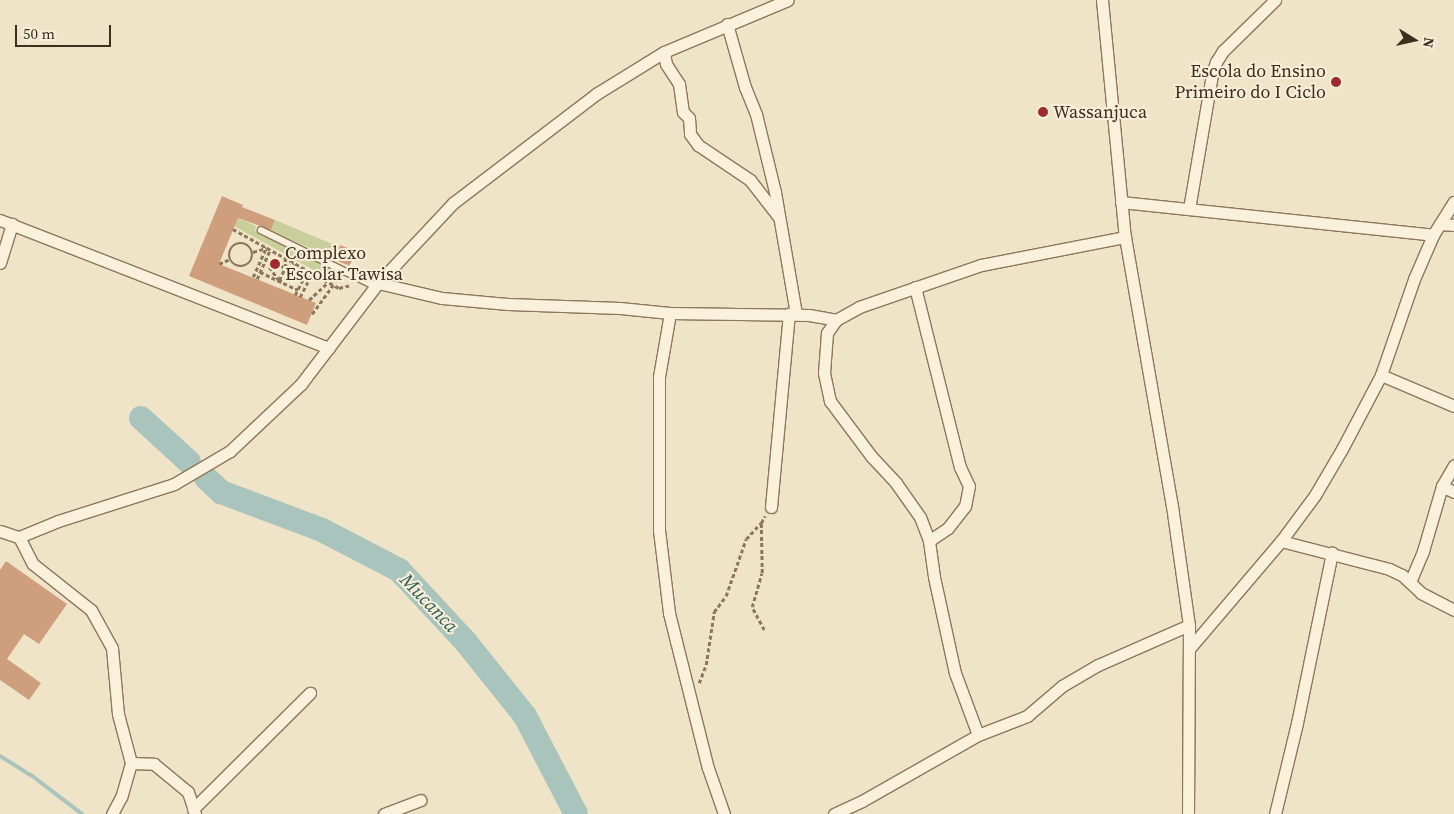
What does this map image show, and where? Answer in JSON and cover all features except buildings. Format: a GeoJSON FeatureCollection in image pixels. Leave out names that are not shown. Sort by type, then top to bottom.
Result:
{"type":"FeatureCollection","features":[{"type":"Feature","properties":{"kind":"street"},"geometry":{"type":"LineString","coordinates":[[0,531],[19,537],[58,521],[174,484],[230,451],[301,384],[330,348],[376,284],[453,203],[596,94],[664,52],[788,0]]}},
{"type":"Feature","properties":{"kind":"street"},"geometry":{"type":"LineString","coordinates":[[1102,0],[1125,237],[1172,506],[1189,625],[1188,814]]}},
{"type":"Feature","properties":{"kind":"street"},"geometry":{"type":"LineString","coordinates":[[1189,209],[1212,74],[1216,62],[1223,51],[1274,0]]}},
{"type":"Feature","properties":{"kind":"street"},"geometry":{"type":"LineString","coordinates":[[727,24],[744,87],[756,114],[779,217],[793,314],[771,507]]}},
{"type":"Feature","properties":{"kind":"street"},"geometry":{"type":"LineString","coordinates":[[664,52],[666,64],[679,84],[683,112],[689,118],[690,134],[698,145],[750,180],[779,217]]}},
{"type":"Feature","properties":{"kind":"street"},"geometry":{"type":"LineString","coordinates":[[1122,202],[1273,220],[1434,235]]}},
{"type":"Feature","properties":{"kind":"street"},"geometry":{"type":"LineString","coordinates":[[1189,649],[1281,541],[1320,487],[1381,375],[1414,279],[1434,235],[1454,202]]}},
{"type":"Feature","properties":{"kind":"street"},"geometry":{"type":"LineString","coordinates":[[0,220],[330,348]]}},
{"type":"Feature","properties":{"kind":"street"},"geometry":{"type":"LineString","coordinates":[[0,263],[12,224]]}},
{"type":"Feature","properties":{"kind":"street"},"geometry":{"type":"LineString","coordinates":[[1440,224],[1454,225]]}},
{"type":"Feature","properties":{"kind":"street"},"geometry":{"type":"LineString","coordinates":[[978,736],[955,673],[934,577],[929,541],[920,517],[896,483],[871,456],[830,401],[824,373],[827,333],[836,320],[859,307],[981,265],[1125,237]]}},
{"type":"Feature","properties":{"kind":"street"},"geometry":{"type":"LineString","coordinates":[[376,284],[442,298],[508,304],[620,308],[670,313],[793,314],[836,320]]}},
{"type":"Feature","properties":{"kind":"street"},"geometry":{"type":"LineString","coordinates":[[916,287],[960,466],[969,486],[965,506],[948,528],[929,541]]}},
{"type":"Feature","properties":{"kind":"street"},"geometry":{"type":"LineString","coordinates":[[670,313],[659,377],[659,530],[669,613],[708,768],[724,814]]}},
{"type":"Feature","properties":{"kind":"street"},"geometry":{"type":"LineString","coordinates":[[1381,375],[1454,406]]}},
{"type":"Feature","properties":{"kind":"street"},"geometry":{"type":"LineString","coordinates":[[1410,582],[1423,551],[1442,486],[1454,465]]}},
{"type":"Feature","properties":{"kind":"street"},"geometry":{"type":"LineString","coordinates":[[1442,486],[1454,492]]}},
{"type":"Feature","properties":{"kind":"street"},"geometry":{"type":"LineString","coordinates":[[19,537],[33,564],[91,610],[112,648],[118,714],[131,763],[121,797],[112,814]]}},
{"type":"Feature","properties":{"kind":"street"},"geometry":{"type":"LineString","coordinates":[[1281,541],[1389,569],[1402,575],[1421,593],[1454,610]]}},
{"type":"Feature","properties":{"kind":"street"},"geometry":{"type":"LineString","coordinates":[[1275,814],[1297,723],[1332,553]]}},
{"type":"Feature","properties":{"kind":"street"},"geometry":{"type":"LineString","coordinates":[[834,814],[862,801],[978,736],[1027,716],[1062,686],[1098,665],[1189,625]]}},
{"type":"Feature","properties":{"kind":"street"},"geometry":{"type":"LineString","coordinates":[[131,763],[154,764],[188,792],[194,811],[310,693]]}},
{"type":"Feature","properties":{"kind":"street"},"geometry":{"type":"LineString","coordinates":[[384,814],[420,800]]}},
{"type":"Feature","properties":{"kind":"street"},"geometry":{"type":"LineString","coordinates":[[862,801],[862,814]]}},
{"type":"Feature","properties":{"kind":"lane"},"geometry":{"type":"LineString","coordinates":[[261,230],[364,281],[376,284]]}},
{"type":"Feature","properties":{"kind":"path"},"geometry":{"type":"LineString","coordinates":[[233,229],[339,288],[364,281]]}},
{"type":"Feature","properties":{"kind":"path"},"geometry":{"type":"LineString","coordinates":[[238,243],[245,244],[253,252],[252,260],[243,267],[235,266],[230,259],[230,252],[238,243]]}},
{"type":"Feature","properties":{"kind":"path"},"geometry":{"type":"LineString","coordinates":[[253,252],[266,248]]}},
{"type":"Feature","properties":{"kind":"path"},"geometry":{"type":"LineString","coordinates":[[253,277],[266,248]]}},
{"type":"Feature","properties":{"kind":"path"},"geometry":{"type":"LineString","coordinates":[[257,279],[270,250]]}},
{"type":"Feature","properties":{"kind":"path"},"geometry":{"type":"LineString","coordinates":[[279,281],[285,268],[285,258]]}},
{"type":"Feature","properties":{"kind":"path"},"geometry":{"type":"LineString","coordinates":[[219,264],[230,259]]}},
{"type":"Feature","properties":{"kind":"path"},"geometry":{"type":"LineString","coordinates":[[274,262],[297,276],[289,281],[279,281],[269,266],[274,262]]}},
{"type":"Feature","properties":{"kind":"path"},"geometry":{"type":"LineString","coordinates":[[285,268],[294,263]]}},
{"type":"Feature","properties":{"kind":"path"},"geometry":{"type":"LineString","coordinates":[[295,295],[308,270]]}},
{"type":"Feature","properties":{"kind":"path"},"geometry":{"type":"LineString","coordinates":[[260,272],[298,290]]}},
{"type":"Feature","properties":{"kind":"path"},"geometry":{"type":"LineString","coordinates":[[300,297],[312,273]]}},
{"type":"Feature","properties":{"kind":"path"},"geometry":{"type":"LineString","coordinates":[[309,300],[328,282]]}},
{"type":"Feature","properties":{"kind":"path"},"geometry":{"type":"LineString","coordinates":[[312,314],[333,285]]}},
{"type":"Feature","properties":{"kind":"path"},"geometry":{"type":"LineString","coordinates":[[691,701],[706,665],[714,612],[726,596],[746,539],[771,507]]}},
{"type":"Feature","properties":{"kind":"path"},"geometry":{"type":"LineString","coordinates":[[761,522],[762,573],[752,607],[764,630]]}},
{"type":"Feature","properties":{"kind":"green space"},"geometry":{"type":"Polygon","coordinates":[[[238,218],[256,226],[255,231],[342,275],[337,283],[234,226],[238,218]]]}},
{"type":"Feature","properties":{"kind":"green space"},"geometry":{"type":"Polygon","coordinates":[[[275,220],[337,246],[330,257],[271,231],[275,220]]]}},
{"type":"Feature","properties":{"kind":"waterway","name":"Mucanca"},"geometry":{"type":"LineString","coordinates":[[141,418],[189,462]]}},
{"type":"Feature","properties":{"kind":"waterway","name":"Mucanca"},"geometry":{"type":"LineString","coordinates":[[206,478],[221,492],[322,530],[399,570],[465,641],[525,716],[576,814]]}},
{"type":"Feature","properties":{"kind":"waterway"},"geometry":{"type":"LineString","coordinates":[[0,756],[31,775],[82,814]]}},
{"type":"Feature","properties":{"kind":"place","name":"Escola do Ensino Primeiro do I Ciclo"},"geometry":{"type":"Point","coordinates":[1336,82]}},
{"type":"Feature","properties":{"kind":"place","name":"Wassanjuca"},"geometry":{"type":"Point","coordinates":[1043,112]}},
{"type":"Feature","properties":{"kind":"place","name":"Complexo Escolar Tawisa"},"geometry":{"type":"Point","coordinates":[275,264]}}]}
